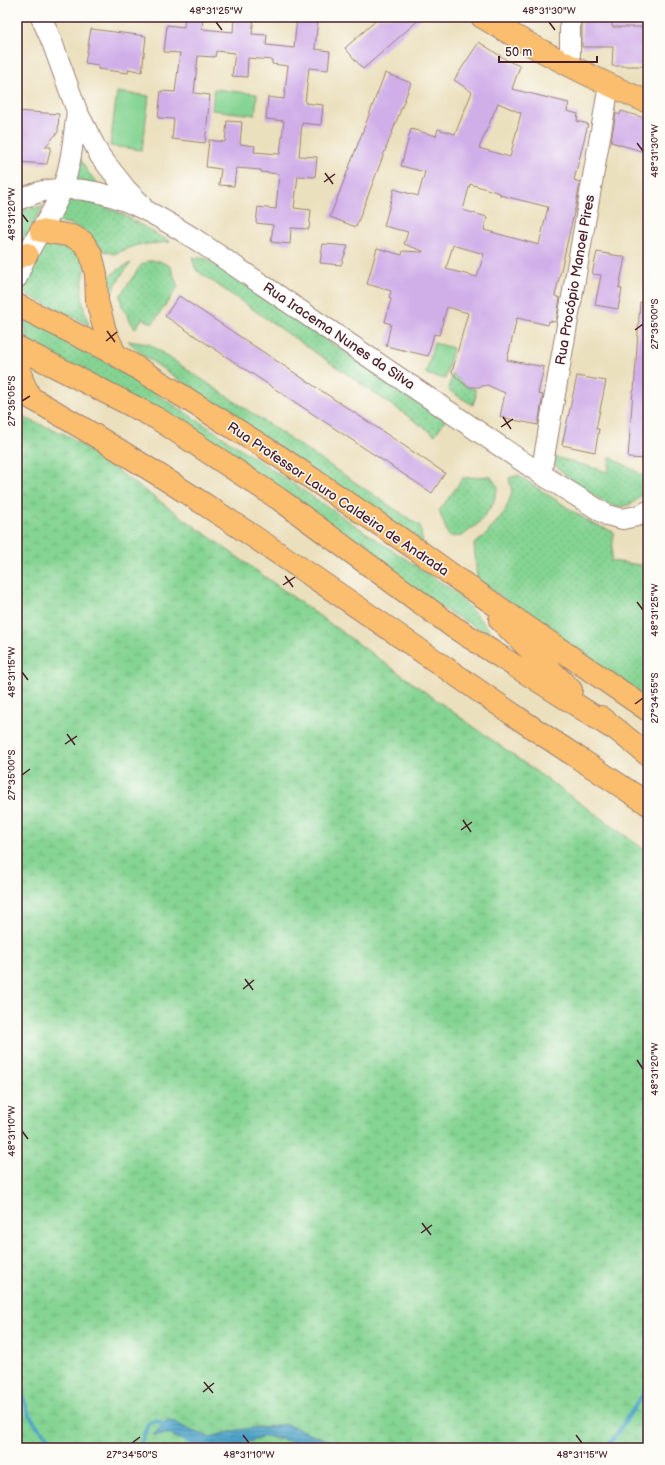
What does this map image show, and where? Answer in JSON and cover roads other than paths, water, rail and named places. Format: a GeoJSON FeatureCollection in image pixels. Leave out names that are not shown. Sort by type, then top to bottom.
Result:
{"type":"FeatureCollection","features":[{"type":"Feature","properties":{"kind":"main road"},"geometry":{"type":"LineString","coordinates":[[482,17],[570,66],[648,102]]}},
{"type":"Feature","properties":{"kind":"main road"},"geometry":{"type":"LineString","coordinates":[[41,231],[72,236],[83,242],[90,254],[96,274],[97,301],[105,331],[115,354]]}},
{"type":"Feature","properties":{"kind":"main road","name":"Rua Professor Lauro Caldeira de Andrada"},"geometry":{"type":"LineString","coordinates":[[17,305],[115,354],[280,457],[416,548],[459,580],[648,710]]}},
{"type":"Feature","properties":{"kind":"main road"},"geometry":{"type":"LineString","coordinates":[[17,347],[158,420],[279,499],[452,626],[611,727],[648,755]]}},
{"type":"Feature","properties":{"kind":"main road"},"geometry":{"type":"LineString","coordinates":[[17,359],[22,380],[23,393],[140,463],[313,576],[514,715],[648,804]]}},
{"type":"Feature","properties":{"kind":"main road"},"geometry":{"type":"LineString","coordinates":[[459,580],[551,671],[611,727]]}},
{"type":"Feature","properties":{"kind":"street"},"geometry":{"type":"LineString","coordinates":[[41,17],[52,42],[77,111],[100,156],[126,189],[150,212]]}},
{"type":"Feature","properties":{"kind":"street"},"geometry":{"type":"LineString","coordinates":[[570,17],[570,66]]}},
{"type":"Feature","properties":{"kind":"street","name":"Rua Procópio Manoel Pires"},"geometry":{"type":"LineString","coordinates":[[541,474],[609,85]]}},
{"type":"Feature","properties":{"kind":"street"},"geometry":{"type":"LineString","coordinates":[[17,278],[22,256],[41,231],[63,188],[69,171],[77,111]]}},
{"type":"Feature","properties":{"kind":"street","name":"Rua Iracema Nunes da Silva"},"geometry":{"type":"LineString","coordinates":[[17,200],[47,190],[78,188],[101,192],[150,212],[198,241],[541,474],[606,515],[623,519],[641,515],[648,511]]}},
{"type":"Feature","properties":{"kind":"water"},"geometry":{"type":"Polygon","coordinates":[[[168,1419],[190,1430],[210,1437],[237,1430],[285,1424],[330,1441],[334,1448],[311,1448],[307,1445],[266,1436],[232,1448],[201,1448],[171,1435],[153,1435],[168,1419]]]}},
{"type":"Feature","properties":{"kind":"waterway"},"geometry":{"type":"LineString","coordinates":[[17,1343],[22,1388],[28,1410],[40,1429],[60,1448]]}},
{"type":"Feature","properties":{"kind":"waterway"},"geometry":{"type":"LineString","coordinates":[[607,1448],[648,1387]]}},
{"type":"Feature","properties":{"kind":"waterway"},"geometry":{"type":"LineString","coordinates":[[141,1448],[141,1443],[148,1424],[156,1420],[167,1427]]}},
{"type":"Feature","properties":{"kind":"waterway"},"geometry":{"type":"LineString","coordinates":[[186,1440],[197,1448]]}},
{"type":"Feature","properties":{"kind":"waterway"},"geometry":{"type":"LineString","coordinates":[[293,1448],[313,1448]]}}]}
